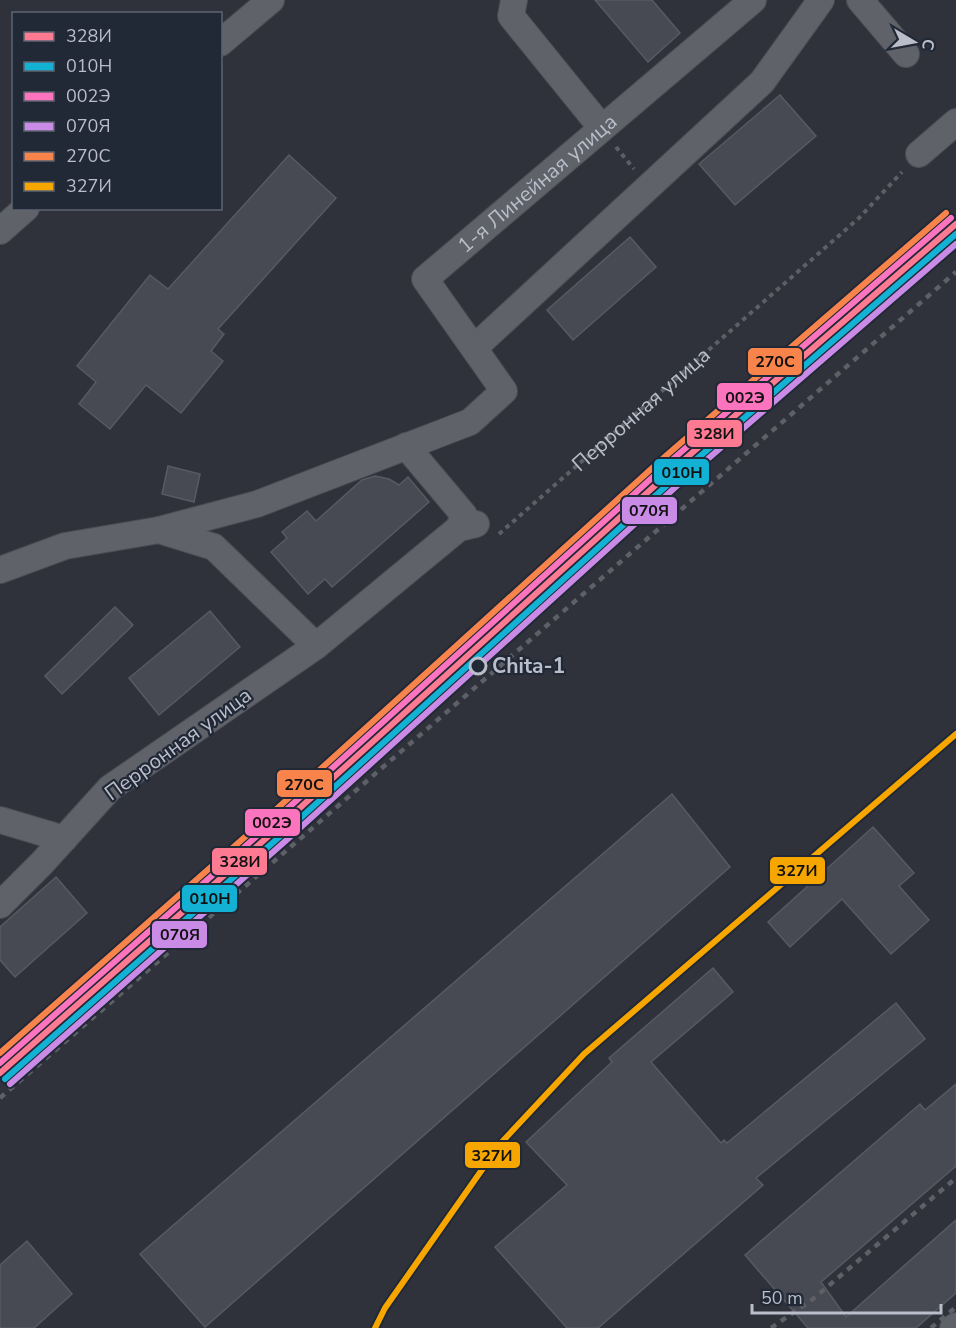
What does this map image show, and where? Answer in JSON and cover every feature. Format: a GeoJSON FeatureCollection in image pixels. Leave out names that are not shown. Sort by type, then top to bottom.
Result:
{"type":"FeatureCollection","features":[{"type":"Feature","properties":{"kind":"street"},"geometry":{"type":"LineString","coordinates":[[222,41],[271,0]]}},
{"type":"Feature","properties":{"kind":"street"},"geometry":{"type":"LineString","coordinates":[[514,0],[511,16],[601,127]]}},
{"type":"Feature","properties":{"kind":"street","name":"1-я Линейная улица"},"geometry":{"type":"LineString","coordinates":[[406,446],[470,422],[504,391],[425,279],[753,0]]}},
{"type":"Feature","properties":{"kind":"street"},"geometry":{"type":"LineString","coordinates":[[474,348],[762,82],[821,0]]}},
{"type":"Feature","properties":{"kind":"street"},"geometry":{"type":"LineString","coordinates":[[860,0],[906,54]]}},
{"type":"Feature","properties":{"kind":"street"},"geometry":{"type":"LineString","coordinates":[[919,154],[956,122]]}},
{"type":"Feature","properties":{"kind":"street"},"geometry":{"type":"LineString","coordinates":[[0,231],[24,210]]}},
{"type":"Feature","properties":{"kind":"street"},"geometry":{"type":"LineString","coordinates":[[0,570],[65,546],[159,530],[257,504],[406,446],[464,515],[468,526]]}},
{"type":"Feature","properties":{"kind":"street","name":"Перронная улица"},"geometry":{"type":"LineString","coordinates":[[0,905],[110,788],[316,646],[468,526]]}},
{"type":"Feature","properties":{"kind":"street"},"geometry":{"type":"LineString","coordinates":[[159,530],[214,547],[316,646]]}},
{"type":"Feature","properties":{"kind":"street"},"geometry":{"type":"LineString","coordinates":[[0,820],[64,839]]}},
{"type":"Feature","properties":{"kind":"path","name":"Перронная улица"},"geometry":{"type":"LineString","coordinates":[[468,526],[491,541],[859,218],[919,154]]}},
{"type":"Feature","properties":{"kind":"building"},"geometry":{"type":"Polygon","coordinates":[[[595,0],[652,0],[680,33],[648,62],[595,0]]]}},
{"type":"Feature","properties":{"kind":"building"},"geometry":{"type":"Polygon","coordinates":[[[780,95],[816,136],[735,205],[699,164],[780,95]]]}},
{"type":"Feature","properties":{"kind":"building"},"geometry":{"type":"Polygon","coordinates":[[[289,155],[336,198],[218,329],[224,334],[211,351],[223,361],[181,413],[146,385],[110,429],[79,404],[96,382],[77,366],[150,275],[168,289],[289,155]]]}},
{"type":"Feature","properties":{"kind":"building"},"geometry":{"type":"Polygon","coordinates":[[[630,237],[656,267],[573,340],[547,310],[630,237]]]}},
{"type":"Feature","properties":{"kind":"building"},"geometry":{"type":"Polygon","coordinates":[[[168,466],[200,474],[194,502],[162,494],[168,466]]]}},
{"type":"Feature","properties":{"kind":"building"},"geometry":{"type":"Polygon","coordinates":[[[375,476],[389,479],[399,485],[408,477],[429,502],[332,587],[325,579],[308,594],[271,552],[287,538],[282,532],[307,511],[316,521],[362,480],[375,476]]]}},
{"type":"Feature","properties":{"kind":"building"},"geometry":{"type":"Polygon","coordinates":[[[115,607],[133,625],[62,694],[45,676],[115,607]]]}},
{"type":"Feature","properties":{"kind":"building"},"geometry":{"type":"Polygon","coordinates":[[[210,611],[240,647],[159,715],[129,678],[210,611]]]}},
{"type":"Feature","properties":{"kind":"building"},"geometry":{"type":"Polygon","coordinates":[[[672,794],[730,867],[205,1327],[140,1254],[672,794]]]}},
{"type":"Feature","properties":{"kind":"building"},"geometry":{"type":"Polygon","coordinates":[[[873,827],[914,873],[899,886],[929,920],[891,954],[842,899],[790,947],[768,922],[873,827]]]}},
{"type":"Feature","properties":{"kind":"building"},"geometry":{"type":"Polygon","coordinates":[[[56,877],[87,913],[15,977],[0,960],[0,927],[56,877]]]}},
{"type":"Feature","properties":{"kind":"building"},"geometry":{"type":"Polygon","coordinates":[[[713,968],[733,992],[651,1062],[721,1143],[724,1140],[727,1143],[896,1003],[925,1039],[756,1178],[763,1185],[598,1328],[567,1328],[495,1247],[567,1185],[526,1142],[612,1062],[609,1058],[713,968]]]}},
{"type":"Feature","properties":{"kind":"building"},"geometry":{"type":"Polygon","coordinates":[[[956,1084],[956,1166],[821,1282],[846,1317],[956,1220],[956,1293],[916,1328],[808,1328],[745,1255],[920,1104],[925,1110],[956,1084]]]}},
{"type":"Feature","properties":{"kind":"building"},"geometry":{"type":"Polygon","coordinates":[[[27,1241],[72,1294],[34,1328],[0,1328],[0,1265],[27,1241]]]}},
{"type":"Feature","properties":{"kind":"railway"},"geometry":{"type":"LineString","coordinates":[[0,1098],[956,272]]}},
{"type":"Feature","properties":{"kind":"railway"},"geometry":{"type":"LineString","coordinates":[[771,1328],[813,1299],[956,1178]]}},
{"type":"Feature","properties":{"kind":"railway"},"geometry":{"type":"LineString","coordinates":[[931,1328],[956,1307]]}},
{"type":"Feature","properties":{"kind":"transit line","name":"270С"},"geometry":{"type":"LineString","coordinates":[[0,1053],[270,815],[660,461],[946,213]]}},
{"type":"Feature","properties":{"kind":"transit line","name":"002Э"},"geometry":{"type":"LineString","coordinates":[[0,1063],[275,820],[665,466],[951,218]]}},
{"type":"Feature","properties":{"kind":"transit line","name":"328И"},"geometry":{"type":"LineString","coordinates":[[0,1073],[280,826],[670,472],[956,224]]}},
{"type":"Feature","properties":{"kind":"transit line","name":"010Н"},"geometry":{"type":"LineString","coordinates":[[5,1079],[285,832],[675,478],[956,234]]}},
{"type":"Feature","properties":{"kind":"transit line","name":"070Я"},"geometry":{"type":"LineString","coordinates":[[10,1084],[290,837],[680,483],[956,244]]}},
{"type":"Feature","properties":{"kind":"transit line","name":"327И"},"geometry":{"type":"LineString","coordinates":[[375,1328],[385,1308],[500,1144],[584,1054],[956,734]]}},
{"type":"Feature","properties":{"kind":"place","name":"Chita-1"},"geometry":{"type":"Point","coordinates":[478,666]}}]}
